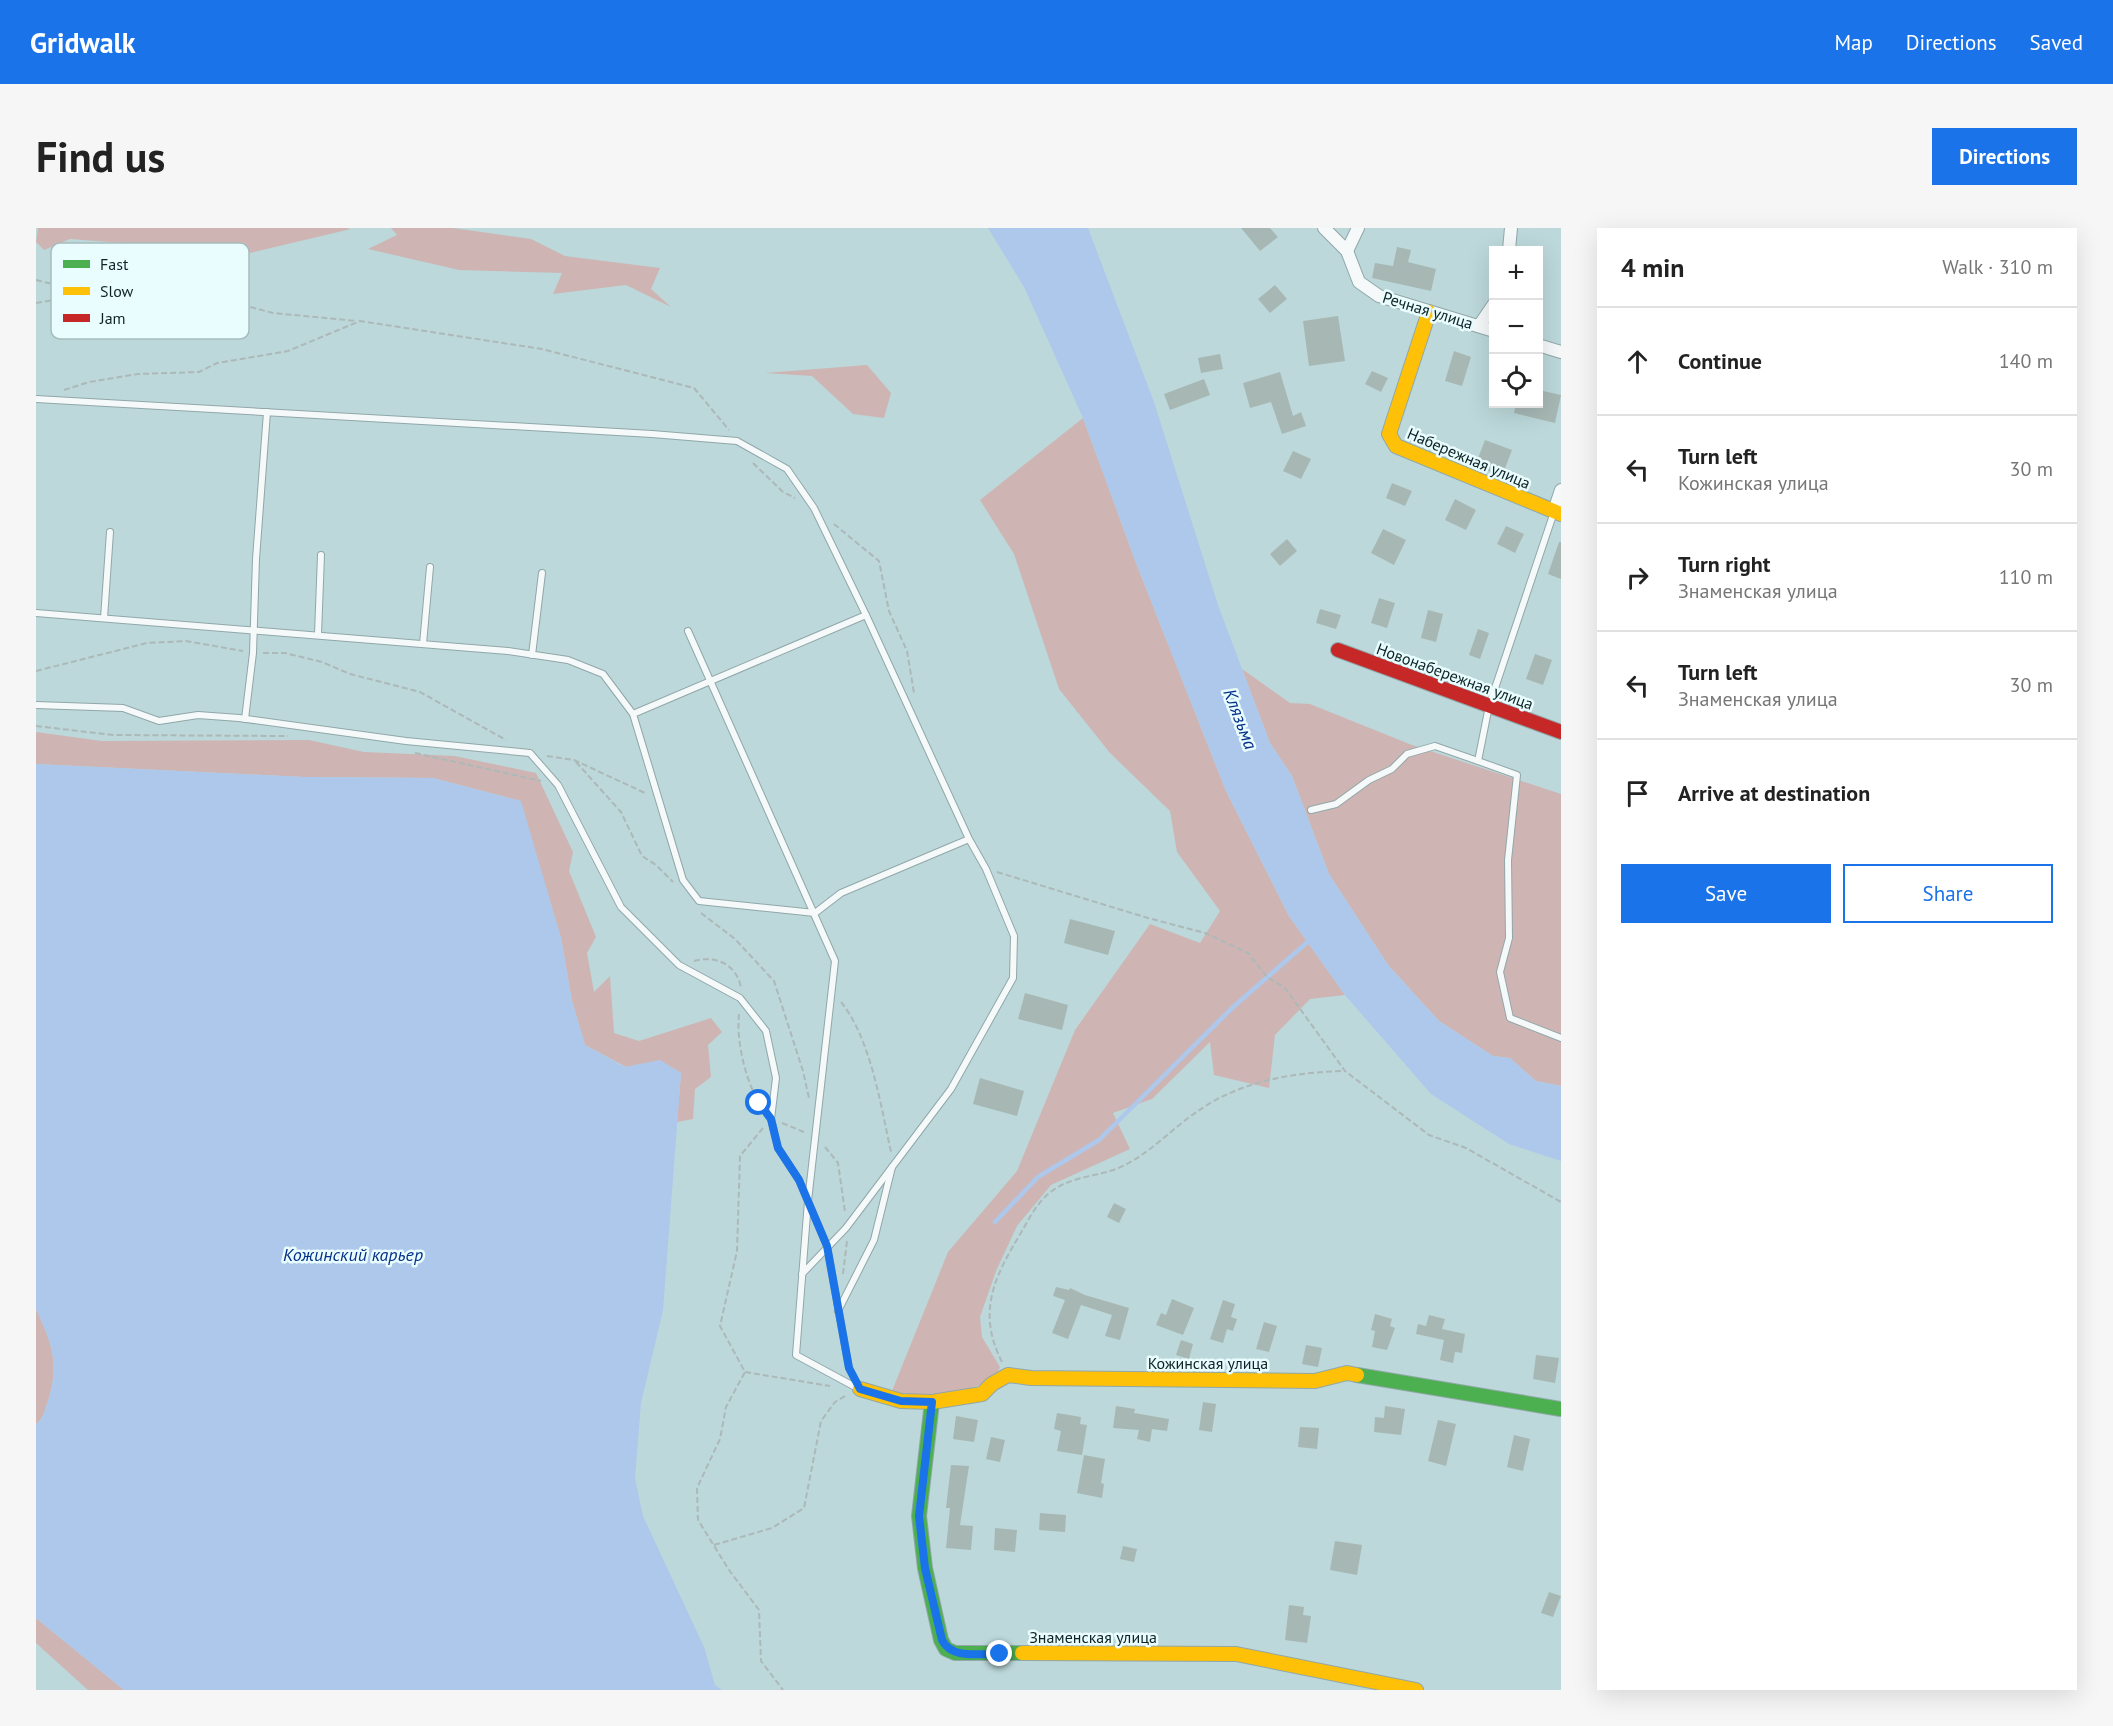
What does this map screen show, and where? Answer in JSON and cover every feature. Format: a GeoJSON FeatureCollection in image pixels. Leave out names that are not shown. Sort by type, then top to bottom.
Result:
{"type":"FeatureCollection","features":[{"type":"Feature","properties":{"kind":"street","name":"Речная улица"},"geometry":{"type":"LineString","coordinates":[[1324,228],[1347,252],[1359,282],[1379,296],[1489,329]]}},
{"type":"Feature","properties":{"kind":"street"},"geometry":{"type":"LineString","coordinates":[[1347,252],[1358,228]]}},
{"type":"Feature","properties":{"kind":"street"},"geometry":{"type":"LineString","coordinates":[[1509,246],[1511,228]]}},
{"type":"Feature","properties":{"kind":"street"},"geometry":{"type":"LineString","coordinates":[[1479,326],[1489,311]]}},
{"type":"Feature","properties":{"kind":"street","name":"Набережная улица"},"geometry":{"type":"LineString","coordinates":[[1429,312],[1389,434],[1390,441],[1396,446],[1558,513]]}},
{"type":"Feature","properties":{"kind":"street"},"geometry":{"type":"LineString","coordinates":[[1543,346],[1561,352]]}},
{"type":"Feature","properties":{"kind":"street"},"geometry":{"type":"LineString","coordinates":[[1558,513],[1561,490]]}},
{"type":"Feature","properties":{"kind":"street","name":"Новонабережная улица"},"geometry":{"type":"LineString","coordinates":[[1338,650],[1561,732]]}},
{"type":"Feature","properties":{"kind":"street","name":"Кожинская улица"},"geometry":{"type":"LineString","coordinates":[[1008,1375],[1031,1378],[1315,1381],[1347,1373],[1561,1410]]}},
{"type":"Feature","properties":{"kind":"street"},"geometry":{"type":"LineString","coordinates":[[860,1389],[901,1401],[932,1402],[982,1394],[992,1384],[1008,1375]]}},
{"type":"Feature","properties":{"kind":"street","name":"Знаменская улица"},"geometry":{"type":"LineString","coordinates":[[932,1402],[919,1516],[925,1568],[946,1649],[955,1653],[1236,1654],[1416,1690]]}},
{"type":"Feature","properties":{"kind":"lane"},"geometry":{"type":"LineString","coordinates":[[37,399],[737,441],[787,469],[814,508],[969,839],[986,869],[1014,936],[1013,978],[951,1089],[846,1228],[802,1274]]}},
{"type":"Feature","properties":{"kind":"lane"},"geometry":{"type":"LineString","coordinates":[[245,719],[253,653],[256,559],[267,412]]}},
{"type":"Feature","properties":{"kind":"lane"},"geometry":{"type":"LineString","coordinates":[[1478,760],[1489,706],[1558,513]]}},
{"type":"Feature","properties":{"kind":"lane"},"geometry":{"type":"LineString","coordinates":[[104,618],[110,532]]}},
{"type":"Feature","properties":{"kind":"lane"},"geometry":{"type":"LineString","coordinates":[[318,634],[321,555]]}},
{"type":"Feature","properties":{"kind":"lane"},"geometry":{"type":"LineString","coordinates":[[423,644],[430,567]]}},
{"type":"Feature","properties":{"kind":"lane"},"geometry":{"type":"LineString","coordinates":[[532,655],[542,573]]}},
{"type":"Feature","properties":{"kind":"lane"},"geometry":{"type":"LineString","coordinates":[[36,613],[318,634],[532,655],[568,660],[603,674],[633,714],[683,880],[699,901],[815,913],[841,893],[969,839]]}},
{"type":"Feature","properties":{"kind":"lane"},"geometry":{"type":"LineString","coordinates":[[633,714],[866,615]]}},
{"type":"Feature","properties":{"kind":"lane"},"geometry":{"type":"LineString","coordinates":[[688,631],[835,961],[808,1201],[796,1355],[860,1389]]}},
{"type":"Feature","properties":{"kind":"lane"},"geometry":{"type":"LineString","coordinates":[[36,705],[123,708],[159,721],[198,715],[245,719],[406,741],[530,753],[558,785],[621,907],[679,965],[740,998],[766,1031],[776,1078],[771,1119],[778,1148],[799,1180],[827,1246],[849,1368],[860,1389]]}},
{"type":"Feature","properties":{"kind":"lane"},"geometry":{"type":"LineString","coordinates":[[1311,810],[1336,804],[1369,780],[1392,769],[1407,754],[1434,746],[1517,776],[1508,860],[1509,938],[1500,972],[1510,1018],[1561,1038]]}},
{"type":"Feature","properties":{"kind":"lane"},"geometry":{"type":"LineString","coordinates":[[838,1312],[874,1240],[893,1164]]}},
{"type":"Feature","properties":{"kind":"path"},"geometry":{"type":"LineString","coordinates":[[36,280],[51,284]]}},
{"type":"Feature","properties":{"kind":"path"},"geometry":{"type":"LineString","coordinates":[[36,303],[51,300]]}},
{"type":"Feature","properties":{"kind":"path"},"geometry":{"type":"LineString","coordinates":[[249,307],[273,313],[360,321],[542,349],[694,388],[724,423]]}},
{"type":"Feature","properties":{"kind":"path"},"geometry":{"type":"LineString","coordinates":[[37,399],[89,382],[138,374],[199,372],[217,363],[288,351],[360,321]]}},
{"type":"Feature","properties":{"kind":"path"},"geometry":{"type":"LineString","coordinates":[[36,671],[147,643],[186,640],[253,653],[285,653],[322,662],[350,675],[420,692],[530,753],[574,760],[658,799]]}},
{"type":"Feature","properties":{"kind":"path"},"geometry":{"type":"LineString","coordinates":[[36,726],[113,735],[292,736]]}},
{"type":"Feature","properties":{"kind":"path"},"geometry":{"type":"LineString","coordinates":[[414,753],[558,785]]}},
{"type":"Feature","properties":{"kind":"path"},"geometry":{"type":"LineString","coordinates":[[574,760],[621,812],[642,855],[656,865],[680,890]]}},
{"type":"Feature","properties":{"kind":"path"},"geometry":{"type":"LineString","coordinates":[[986,869],[1205,933],[1248,954],[1267,977],[1285,987],[1345,1071],[1429,1135],[1466,1148],[1561,1202]]}},
{"type":"Feature","properties":{"kind":"path"},"geometry":{"type":"LineString","coordinates":[[695,907],[735,939],[774,981],[803,1071],[810,1104]]}},
{"type":"Feature","properties":{"kind":"path"},"geometry":{"type":"LineString","coordinates":[[679,965],[707,957],[719,960],[736,974],[741,985],[738,1028],[743,1054],[759,1103],[771,1119],[816,1137],[838,1163],[847,1249],[843,1280]]}},
{"type":"Feature","properties":{"kind":"path"},"geometry":{"type":"LineString","coordinates":[[832,991],[849,1012],[873,1072],[893,1164]]}},
{"type":"Feature","properties":{"kind":"path"},"geometry":{"type":"LineString","coordinates":[[1008,1375],[994,1346],[988,1316],[998,1271],[1034,1210],[1052,1191],[1085,1176],[1124,1166],[1200,1109],[1249,1084],[1312,1071],[1345,1071]]}},
{"type":"Feature","properties":{"kind":"path"},"geometry":{"type":"LineString","coordinates":[[745,1372],[720,1326],[737,1251],[740,1156],[771,1119]]}},
{"type":"Feature","properties":{"kind":"path"},"geometry":{"type":"LineString","coordinates":[[745,1372],[837,1386]]}},
{"type":"Feature","properties":{"kind":"path"},"geometry":{"type":"LineString","coordinates":[[745,1372],[726,1407],[720,1439],[697,1488],[698,1521],[759,1610],[761,1661],[783,1690]]}},
{"type":"Feature","properties":{"kind":"path"},"geometry":{"type":"LineString","coordinates":[[714,1545],[772,1528],[804,1508],[821,1421],[835,1402],[860,1389]]}},
{"type":"Feature","properties":{"kind":"shaded area"},"geometry":{"type":"Polygon","coordinates":[[[38,228],[351,229],[250,253],[249,243],[121,243],[70,239],[61,243],[51,243],[51,247],[44,250],[36,242],[38,228]]]}},
{"type":"Feature","properties":{"kind":"shaded area"},"geometry":{"type":"Polygon","coordinates":[[[391,228],[453,228],[531,239],[565,256],[660,268],[651,289],[671,307],[626,285],[553,294],[562,273],[459,270],[368,249],[397,235],[391,228]]]}},
{"type":"Feature","properties":{"kind":"shaded area"},"geometry":{"type":"Polygon","coordinates":[[[867,365],[891,393],[884,418],[853,414],[812,376],[765,373],[867,365]]]}},
{"type":"Feature","properties":{"kind":"shaded area"},"geometry":{"type":"Polygon","coordinates":[[[1083,418],[1136,563],[1226,791],[1289,916],[1345,995],[1310,999],[1275,1035],[1269,1088],[1214,1075],[1210,1042],[1152,1099],[1113,1113],[1130,1149],[1051,1185],[1017,1226],[996,1271],[980,1317],[982,1337],[1000,1367],[996,1374],[980,1385],[958,1392],[929,1397],[915,1396],[892,1391],[948,1252],[1017,1171],[1075,1030],[1150,924],[1200,943],[1220,911],[1177,852],[1170,811],[1110,753],[1059,689],[1014,554],[980,500],[1083,418]]]}},
{"type":"Feature","properties":{"kind":"shaded area"},"geometry":{"type":"Polygon","coordinates":[[[1242,669],[1290,703],[1310,704],[1412,745],[1561,794],[1561,1086],[1536,1081],[1510,1058],[1493,1056],[1439,1021],[1388,965],[1329,874],[1292,776],[1270,743],[1242,669]]]}},
{"type":"Feature","properties":{"kind":"shaded area"},"geometry":{"type":"Polygon","coordinates":[[[36,732],[102,741],[309,740],[364,752],[455,756],[536,773],[573,852],[569,871],[596,937],[587,953],[594,992],[610,976],[614,1033],[639,1041],[711,1018],[722,1032],[708,1045],[711,1077],[695,1089],[693,1119],[677,1122],[681,1073],[660,1061],[626,1067],[585,1045],[572,1001],[561,938],[520,801],[433,778],[303,777],[36,764],[36,732]]]}},
{"type":"Feature","properties":{"kind":"shaded area"},"geometry":{"type":"Polygon","coordinates":[[[36,1309],[47,1334],[54,1367],[47,1404],[42,1418],[36,1424],[36,1309]]]}},
{"type":"Feature","properties":{"kind":"shaded area"},"geometry":{"type":"Polygon","coordinates":[[[36,1618],[124,1690],[88,1690],[36,1643],[36,1618]]]}},
{"type":"Feature","properties":{"kind":"water","name":"Клязьма"},"geometry":{"type":"Polygon","coordinates":[[[988,228],[1088,228],[1154,402],[1218,605],[1270,743],[1292,776],[1329,874],[1388,965],[1439,1021],[1493,1056],[1510,1058],[1536,1081],[1561,1086],[1561,1161],[1509,1144],[1431,1094],[1345,995],[1289,916],[1226,791],[1136,563],[1083,418],[1024,287],[988,228]]]}},
{"type":"Feature","properties":{"kind":"water","name":"Кожинский карьер"},"geometry":{"type":"Polygon","coordinates":[[[36,764],[303,777],[433,778],[521,801],[561,938],[572,1001],[585,1045],[625,1067],[660,1060],[681,1073],[663,1310],[641,1403],[635,1478],[643,1516],[704,1647],[715,1685],[722,1690],[124,1690],[36,1618],[36,1424],[42,1418],[47,1404],[54,1367],[47,1334],[36,1309],[36,764]]]}},
{"type":"Feature","properties":{"kind":"building"},"geometry":{"type":"Polygon","coordinates":[[[1241,228],[1270,228],[1278,237],[1260,251],[1241,228]]]}},
{"type":"Feature","properties":{"kind":"building"},"geometry":{"type":"Polygon","coordinates":[[[1397,247],[1411,250],[1408,262],[1436,269],[1431,291],[1372,278],[1375,263],[1393,266],[1397,247]]]}},
{"type":"Feature","properties":{"kind":"building"},"geometry":{"type":"Polygon","coordinates":[[[1275,285],[1287,299],[1270,313],[1258,299],[1275,285]]]}},
{"type":"Feature","properties":{"kind":"building"},"geometry":{"type":"Polygon","coordinates":[[[1338,316],[1345,361],[1309,366],[1303,321],[1338,316]]]}},
{"type":"Feature","properties":{"kind":"building"},"geometry":{"type":"Polygon","coordinates":[[[1454,351],[1471,357],[1462,386],[1445,381],[1454,351]]]}},
{"type":"Feature","properties":{"kind":"building"},"geometry":{"type":"Polygon","coordinates":[[[1220,354],[1223,369],[1201,373],[1198,358],[1220,354]]]}},
{"type":"Feature","properties":{"kind":"building"},"geometry":{"type":"Polygon","coordinates":[[[1372,371],[1388,378],[1381,392],[1365,384],[1372,371]]]}},
{"type":"Feature","properties":{"kind":"building"},"geometry":{"type":"Polygon","coordinates":[[[1280,372],[1293,416],[1301,412],[1306,426],[1282,434],[1271,402],[1250,408],[1243,383],[1280,372]]]}},
{"type":"Feature","properties":{"kind":"building"},"geometry":{"type":"Polygon","coordinates":[[[1204,379],[1210,395],[1170,410],[1164,394],[1204,379]]]}},
{"type":"Feature","properties":{"kind":"building"},"geometry":{"type":"Polygon","coordinates":[[[1543,391],[1561,395],[1555,423],[1514,413],[1515,408],[1543,408],[1543,391]]]}},
{"type":"Feature","properties":{"kind":"building"},"geometry":{"type":"Polygon","coordinates":[[[1485,440],[1512,450],[1502,476],[1475,466],[1485,440]]]}},
{"type":"Feature","properties":{"kind":"building"},"geometry":{"type":"Polygon","coordinates":[[[1293,451],[1311,459],[1301,479],[1283,471],[1293,451]]]}},
{"type":"Feature","properties":{"kind":"building"},"geometry":{"type":"Polygon","coordinates":[[[1392,483],[1412,491],[1405,506],[1386,498],[1392,483]]]}},
{"type":"Feature","properties":{"kind":"building"},"geometry":{"type":"Polygon","coordinates":[[[1455,499],[1476,510],[1466,530],[1445,520],[1455,499]]]}},
{"type":"Feature","properties":{"kind":"building"},"geometry":{"type":"Polygon","coordinates":[[[1506,526],[1524,534],[1515,553],[1497,544],[1506,526]]]}},
{"type":"Feature","properties":{"kind":"building"},"geometry":{"type":"Polygon","coordinates":[[[1383,529],[1406,540],[1394,565],[1371,553],[1383,529]]]}},
{"type":"Feature","properties":{"kind":"building"},"geometry":{"type":"Polygon","coordinates":[[[1287,539],[1297,551],[1280,566],[1270,554],[1287,539]]]}},
{"type":"Feature","properties":{"kind":"building"},"geometry":{"type":"Polygon","coordinates":[[[1559,542],[1561,542],[1561,579],[1548,574],[1559,542]]]}},
{"type":"Feature","properties":{"kind":"building"},"geometry":{"type":"Polygon","coordinates":[[[1379,598],[1395,603],[1387,628],[1371,623],[1379,598]]]}},
{"type":"Feature","properties":{"kind":"building"},"geometry":{"type":"Polygon","coordinates":[[[1320,609],[1341,615],[1336,629],[1316,623],[1320,609]]]}},
{"type":"Feature","properties":{"kind":"building"},"geometry":{"type":"Polygon","coordinates":[[[1428,610],[1443,614],[1436,642],[1421,638],[1428,610]]]}},
{"type":"Feature","properties":{"kind":"building"},"geometry":{"type":"Polygon","coordinates":[[[1478,629],[1489,633],[1480,659],[1469,655],[1478,629]]]}},
{"type":"Feature","properties":{"kind":"building"},"geometry":{"type":"Polygon","coordinates":[[[1535,654],[1552,660],[1543,685],[1526,679],[1535,654]]]}},
{"type":"Feature","properties":{"kind":"building"},"geometry":{"type":"Polygon","coordinates":[[[1070,919],[1115,931],[1108,955],[1064,943],[1070,919]]]}},
{"type":"Feature","properties":{"kind":"building"},"geometry":{"type":"Polygon","coordinates":[[[1025,993],[1068,1005],[1062,1030],[1018,1019],[1025,993]]]}},
{"type":"Feature","properties":{"kind":"building"},"geometry":{"type":"Polygon","coordinates":[[[980,1078],[1024,1091],[1017,1116],[973,1104],[980,1078]]]}},
{"type":"Feature","properties":{"kind":"building"},"geometry":{"type":"Polygon","coordinates":[[[1114,1203],[1126,1209],[1119,1223],[1107,1217],[1114,1203]]]}},
{"type":"Feature","properties":{"kind":"building"},"geometry":{"type":"Polygon","coordinates":[[[1056,1287],[1069,1290],[1070,1288],[1085,1295],[1129,1308],[1120,1340],[1105,1336],[1112,1315],[1081,1305],[1068,1339],[1052,1333],[1065,1300],[1053,1296],[1056,1287]]]}},
{"type":"Feature","properties":{"kind":"building"},"geometry":{"type":"Polygon","coordinates":[[[1172,1299],[1194,1308],[1183,1335],[1156,1325],[1161,1313],[1166,1315],[1172,1299]]]}},
{"type":"Feature","properties":{"kind":"building"},"geometry":{"type":"Polygon","coordinates":[[[1223,1300],[1235,1304],[1231,1317],[1237,1319],[1233,1331],[1227,1329],[1223,1343],[1210,1339],[1223,1300]]]}},
{"type":"Feature","properties":{"kind":"building"},"geometry":{"type":"Polygon","coordinates":[[[1375,1314],[1392,1319],[1390,1326],[1395,1328],[1387,1350],[1372,1347],[1375,1331],[1371,1330],[1375,1314]]]}},
{"type":"Feature","properties":{"kind":"building"},"geometry":{"type":"Polygon","coordinates":[[[1429,1315],[1445,1319],[1442,1329],[1465,1334],[1462,1353],[1455,1352],[1453,1363],[1440,1360],[1444,1340],[1416,1334],[1418,1324],[1426,1326],[1429,1315]]]}},
{"type":"Feature","properties":{"kind":"building"},"geometry":{"type":"Polygon","coordinates":[[[1264,1322],[1277,1326],[1269,1352],[1256,1349],[1264,1322]]]}},
{"type":"Feature","properties":{"kind":"building"},"geometry":{"type":"Polygon","coordinates":[[[1181,1340],[1193,1344],[1189,1359],[1176,1355],[1181,1340]]]}},
{"type":"Feature","properties":{"kind":"building"},"geometry":{"type":"Polygon","coordinates":[[[1306,1345],[1322,1348],[1318,1367],[1302,1364],[1306,1345]]]}},
{"type":"Feature","properties":{"kind":"building"},"geometry":{"type":"Polygon","coordinates":[[[1536,1355],[1559,1358],[1555,1383],[1533,1379],[1536,1355]]]}},
{"type":"Feature","properties":{"kind":"building"},"geometry":{"type":"Polygon","coordinates":[[[1203,1402],[1216,1404],[1212,1432],[1199,1430],[1203,1402]]]}},
{"type":"Feature","properties":{"kind":"building"},"geometry":{"type":"Polygon","coordinates":[[[1116,1406],[1135,1409],[1134,1413],[1169,1419],[1167,1431],[1152,1429],[1150,1442],[1137,1439],[1139,1430],[1113,1428],[1116,1406]]]}},
{"type":"Feature","properties":{"kind":"building"},"geometry":{"type":"Polygon","coordinates":[[[1385,1406],[1405,1409],[1401,1435],[1374,1432],[1375,1417],[1384,1418],[1385,1406]]]}},
{"type":"Feature","properties":{"kind":"building"},"geometry":{"type":"Polygon","coordinates":[[[1057,1413],[1081,1417],[1080,1424],[1087,1425],[1082,1455],[1057,1451],[1061,1431],[1054,1429],[1057,1413]]]}},
{"type":"Feature","properties":{"kind":"building"},"geometry":{"type":"Polygon","coordinates":[[[956,1416],[978,1420],[974,1442],[953,1439],[956,1416]]]}},
{"type":"Feature","properties":{"kind":"building"},"geometry":{"type":"Polygon","coordinates":[[[1438,1420],[1456,1424],[1446,1466],[1428,1461],[1438,1420]]]}},
{"type":"Feature","properties":{"kind":"building"},"geometry":{"type":"Polygon","coordinates":[[[1300,1427],[1319,1428],[1317,1449],[1298,1447],[1300,1427]]]}},
{"type":"Feature","properties":{"kind":"building"},"geometry":{"type":"Polygon","coordinates":[[[1514,1435],[1530,1439],[1523,1471],[1507,1467],[1514,1435]]]}},
{"type":"Feature","properties":{"kind":"building"},"geometry":{"type":"Polygon","coordinates":[[[991,1437],[1005,1440],[1000,1462],[986,1459],[991,1437]]]}},
{"type":"Feature","properties":{"kind":"building"},"geometry":{"type":"Polygon","coordinates":[[[1084,1455],[1105,1459],[1101,1483],[1104,1484],[1102,1498],[1077,1493],[1084,1455]]]}},
{"type":"Feature","properties":{"kind":"building"},"geometry":{"type":"Polygon","coordinates":[[[951,1465],[969,1466],[960,1525],[973,1526],[971,1550],[946,1548],[950,1508],[946,1508],[951,1465]]]}},
{"type":"Feature","properties":{"kind":"building"},"geometry":{"type":"Polygon","coordinates":[[[1040,1513],[1066,1515],[1065,1532],[1039,1530],[1040,1513]]]}},
{"type":"Feature","properties":{"kind":"building"},"geometry":{"type":"Polygon","coordinates":[[[995,1528],[1017,1530],[1015,1552],[994,1550],[995,1528]]]}},
{"type":"Feature","properties":{"kind":"building"},"geometry":{"type":"Polygon","coordinates":[[[1335,1541],[1362,1545],[1357,1575],[1330,1570],[1335,1541]]]}},
{"type":"Feature","properties":{"kind":"building"},"geometry":{"type":"Polygon","coordinates":[[[1123,1546],[1137,1549],[1134,1562],[1120,1559],[1123,1546]]]}},
{"type":"Feature","properties":{"kind":"building"},"geometry":{"type":"Polygon","coordinates":[[[1549,1592],[1561,1596],[1553,1617],[1541,1613],[1549,1592]]]}},
{"type":"Feature","properties":{"kind":"building"},"geometry":{"type":"Polygon","coordinates":[[[1289,1605],[1304,1607],[1303,1615],[1311,1616],[1307,1643],[1285,1640],[1289,1605]]]}},
{"type":"Feature","properties":{"kind":"waterway"},"geometry":{"type":"LineString","coordinates":[[995,1222],[1038,1177],[1099,1140],[1232,1008],[1311,939]]}},
{"type":"Feature","properties":{"kind":"traffic: fast"},"geometry":{"type":"LineString","coordinates":[[1357,1375],[1561,1409]]}},
{"type":"Feature","properties":{"kind":"traffic: fast"},"geometry":{"type":"LineString","coordinates":[[932,1402],[919,1516],[925,1568],[941,1640],[946,1649],[955,1653],[1022,1653]]}},
{"type":"Feature","properties":{"kind":"traffic: slow"},"geometry":{"type":"LineString","coordinates":[[1429,312],[1389,434],[1396,446],[1561,514]]}},
{"type":"Feature","properties":{"kind":"traffic: slow"},"geometry":{"type":"LineString","coordinates":[[860,1389],[901,1401],[932,1402],[982,1394],[992,1384],[1008,1375],[1031,1378],[1315,1381],[1347,1373],[1357,1375]]}},
{"type":"Feature","properties":{"kind":"traffic: slow"},"geometry":{"type":"LineString","coordinates":[[1022,1653],[1236,1654],[1416,1690]]}},
{"type":"Feature","properties":{"kind":"traffic: jam"},"geometry":{"type":"LineString","coordinates":[[1338,650],[1561,732]]}},
{"type":"Feature","properties":{"kind":"route"},"geometry":{"type":"LineString","coordinates":[[759,1103],[771,1119],[778,1148],[799,1180],[827,1246],[849,1368],[860,1389],[901,1401],[932,1402],[919,1516],[925,1568],[942,1640],[946,1649],[955,1653],[1000,1654]]}}]}
